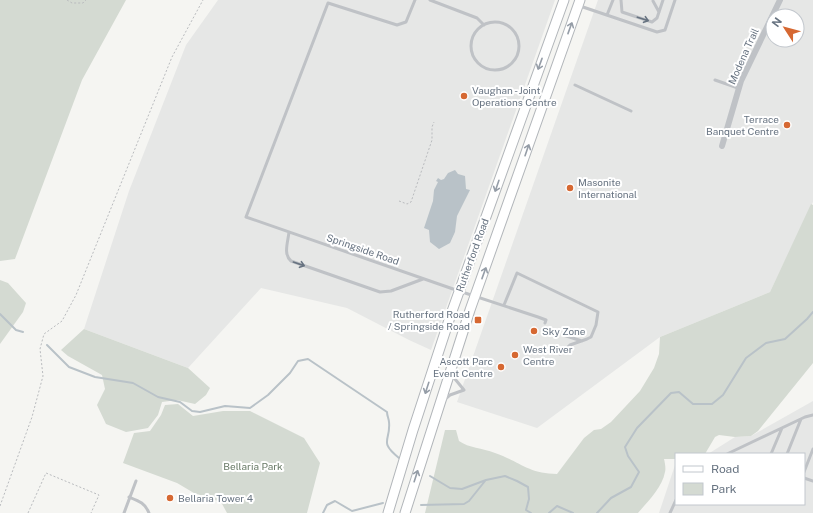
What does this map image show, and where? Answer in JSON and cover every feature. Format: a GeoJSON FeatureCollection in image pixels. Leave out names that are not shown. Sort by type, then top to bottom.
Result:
{"type":"FeatureCollection","features":[{"type":"Feature","properties":{"kind":"main road","name":"Rutherford Road"},"geometry":{"type":"LineString","coordinates":[[388,513],[413,430],[460,291],[564,0]]}},
{"type":"Feature","properties":{"kind":"main road","name":"Rutherford Road"},"geometry":{"type":"LineString","coordinates":[[405,513],[475,296],[580,3]]}},
{"type":"Feature","properties":{"kind":"street","name":"Modena Trail"},"geometry":{"type":"LineString","coordinates":[[722,146],[741,81],[780,0]]}},
{"type":"Feature","properties":{"kind":"lane","name":"Springside Road"},"geometry":{"type":"LineString","coordinates":[[415,0],[406,22],[397,25],[328,3],[246,217],[424,279],[504,305],[546,320],[545,323]]}},
{"type":"Feature","properties":{"kind":"lane"},"geometry":{"type":"LineString","coordinates":[[430,0],[477,18],[484,25]]}},
{"type":"Feature","properties":{"kind":"lane"},"geometry":{"type":"LineString","coordinates":[[607,15],[613,0]]}},
{"type":"Feature","properties":{"kind":"lane"},"geometry":{"type":"LineString","coordinates":[[621,0],[622,12],[652,22],[657,18],[663,0]]}},
{"type":"Feature","properties":{"kind":"lane"},"geometry":{"type":"LineString","coordinates":[[648,0],[654,1],[659,12]]}},
{"type":"Feature","properties":{"kind":"lane"},"geometry":{"type":"LineString","coordinates":[[580,3],[607,15],[656,32],[664,30],[675,0]]}},
{"type":"Feature","properties":{"kind":"lane"},"geometry":{"type":"LineString","coordinates":[[492,22],[500,22],[508,25],[514,30],[518,41],[518,53],[508,66],[501,69],[486,68],[475,58],[472,51],[472,43],[478,29],[484,25],[492,22]]}},
{"type":"Feature","properties":{"kind":"lane"},"geometry":{"type":"LineString","coordinates":[[716,80],[739,89]]}},
{"type":"Feature","properties":{"kind":"lane"},"geometry":{"type":"LineString","coordinates":[[575,85],[630,111]]}},
{"type":"Feature","properties":{"kind":"lane"},"geometry":{"type":"LineString","coordinates":[[289,232],[286,254],[291,261],[380,292],[391,291],[424,279]]}},
{"type":"Feature","properties":{"kind":"lane"},"geometry":{"type":"LineString","coordinates":[[504,305],[517,273],[598,312],[594,333],[587,340],[570,345],[560,354]]}},
{"type":"Feature","properties":{"kind":"lane"},"geometry":{"type":"LineString","coordinates":[[563,335],[582,341]]}},
{"type":"Feature","properties":{"kind":"lane"},"geometry":{"type":"LineString","coordinates":[[439,404],[450,395],[464,390],[455,379],[451,367]]}},
{"type":"Feature","properties":{"kind":"lane"},"geometry":{"type":"LineString","coordinates":[[729,453],[813,414]]}},
{"type":"Feature","properties":{"kind":"lane"},"geometry":{"type":"LineString","coordinates":[[787,453],[801,419]]}},
{"type":"Feature","properties":{"kind":"lane"},"geometry":{"type":"LineString","coordinates":[[771,453],[782,428]]}},
{"type":"Feature","properties":{"kind":"lane"},"geometry":{"type":"LineString","coordinates":[[805,469],[813,449]]}},
{"type":"Feature","properties":{"kind":"lane"},"geometry":{"type":"LineString","coordinates":[[124,513],[136,481]]}},
{"type":"Feature","properties":{"kind":"lane"},"geometry":{"type":"LineString","coordinates":[[130,497],[140,501],[149,513]]}},
{"type":"Feature","properties":{"kind":"lane"},"geometry":{"type":"LineString","coordinates":[[670,513],[675,502]]}},
{"type":"Feature","properties":{"kind":"path"},"geometry":{"type":"LineString","coordinates":[[67,0],[72,3],[83,3],[86,0]]}},
{"type":"Feature","properties":{"kind":"path"},"geometry":{"type":"LineString","coordinates":[[0,506],[32,417],[43,376],[40,349],[44,334],[62,321],[76,295],[172,57],[203,0]]}},
{"type":"Feature","properties":{"kind":"path"},"geometry":{"type":"LineString","coordinates":[[399,201],[407,204],[411,202],[432,140],[432,127],[434,122]]}},
{"type":"Feature","properties":{"kind":"path"},"geometry":{"type":"LineString","coordinates":[[28,513],[46,473],[99,495],[91,513]]}},
{"type":"Feature","properties":{"kind":"shaded area"},"geometry":{"type":"Polygon","coordinates":[[[218,0],[555,0],[431,350],[347,308],[261,288],[188,368],[84,329],[129,191],[186,45],[218,0]]]}},
{"type":"Feature","properties":{"kind":"shaded area"},"geometry":{"type":"Polygon","coordinates":[[[598,0],[813,0],[813,202],[770,292],[660,337],[537,428],[457,402],[598,0]]]}},
{"type":"Feature","properties":{"kind":"shaded area"},"geometry":{"type":"Polygon","coordinates":[[[455,170],[458,174],[465,176],[466,189],[470,190],[457,216],[455,232],[450,243],[439,249],[430,242],[429,230],[424,228],[433,201],[434,190],[438,182],[436,181],[438,178],[441,180],[444,179],[448,173],[455,170]]]}},
{"type":"Feature","properties":{"kind":"shaded area"},"geometry":{"type":"Polygon","coordinates":[[[813,401],[813,513],[659,513],[675,465],[675,505],[805,505],[805,453],[710,453],[735,437],[751,436],[813,401]]]}},
{"type":"Feature","properties":{"kind":"green space"},"geometry":{"type":"Polygon","coordinates":[[[0,0],[126,0],[82,80],[15,259],[0,261],[0,0]]]}},
{"type":"Feature","properties":{"kind":"green space"},"geometry":{"type":"Polygon","coordinates":[[[811,204],[813,205],[813,363],[758,431],[751,436],[735,437],[719,435],[715,437],[706,453],[675,453],[675,459],[664,459],[665,471],[661,483],[638,513],[425,513],[445,430],[456,430],[459,441],[467,445],[503,456],[538,472],[557,474],[584,438],[594,430],[601,429],[611,422],[640,391],[654,368],[659,354],[660,337],[770,292],[811,204]]]}},
{"type":"Feature","properties":{"kind":"green space"},"geometry":{"type":"Polygon","coordinates":[[[0,280],[8,283],[26,303],[23,312],[0,344],[0,280]]]}},
{"type":"Feature","properties":{"kind":"green space"},"geometry":{"type":"Polygon","coordinates":[[[84,329],[188,368],[210,388],[206,395],[195,404],[177,400],[162,402],[158,415],[148,428],[126,432],[106,424],[97,405],[105,389],[102,375],[68,356],[61,350],[84,329]]]}},
{"type":"Feature","properties":{"kind":"green space","name":"Bellaria Park"},"geometry":{"type":"Polygon","coordinates":[[[178,404],[193,416],[223,411],[250,411],[304,438],[320,463],[307,513],[227,513],[221,502],[194,493],[177,483],[123,463],[134,433],[150,431],[161,415],[165,405],[178,404]]]}},
{"type":"Feature","properties":{"kind":"waterway"},"geometry":{"type":"LineString","coordinates":[[597,513],[611,498],[631,487],[639,472],[628,456],[625,447],[637,428],[671,393],[679,392],[693,404],[712,404],[723,395],[746,358],[766,343],[785,339],[813,312]]}},
{"type":"Feature","properties":{"kind":"waterway"},"geometry":{"type":"LineString","coordinates":[[0,314],[16,330],[23,332]]}},
{"type":"Feature","properties":{"kind":"waterway"},"geometry":{"type":"LineString","coordinates":[[47,345],[69,367],[95,377],[133,383],[158,397],[180,402],[192,411],[200,412],[225,406],[250,408],[268,395],[290,373],[298,361],[308,359],[387,412],[389,421],[387,444],[399,458]]}},
{"type":"Feature","properties":{"kind":"waterway"},"geometry":{"type":"LineString","coordinates":[[430,476],[450,488],[462,489],[486,480],[505,476],[528,487],[529,499],[526,510],[531,513]]}},
{"type":"Feature","properties":{"kind":"waterway"},"geometry":{"type":"LineString","coordinates":[[421,505],[464,504],[469,501],[485,481]]}},
{"type":"Feature","properties":{"kind":"waterway"},"geometry":{"type":"LineString","coordinates":[[323,513],[327,505],[335,501],[352,511],[383,503]]}},
{"type":"Feature","properties":{"kind":"waterway"},"geometry":{"type":"LineString","coordinates":[[549,513],[557,506],[573,513]]}},
{"type":"Feature","properties":{"kind":"place","name":"Vaughan - Joint Operations Centre"},"geometry":{"type":"Point","coordinates":[464,96]}},
{"type":"Feature","properties":{"kind":"place","name":"Terrace Banquet Centre"},"geometry":{"type":"Point","coordinates":[787,125]}},
{"type":"Feature","properties":{"kind":"place","name":"Masonite International"},"geometry":{"type":"Point","coordinates":[570,188]}},
{"type":"Feature","properties":{"kind":"place","name":"Rutherford Road / Springside Road"},"geometry":{"type":"Point","coordinates":[478,320]}},
{"type":"Feature","properties":{"kind":"place","name":"Sky Zone"},"geometry":{"type":"Point","coordinates":[534,331]}},
{"type":"Feature","properties":{"kind":"place","name":"West River Centre"},"geometry":{"type":"Point","coordinates":[515,355]}},
{"type":"Feature","properties":{"kind":"place","name":"Ascott Parc Event Centre"},"geometry":{"type":"Point","coordinates":[501,367]}},
{"type":"Feature","properties":{"kind":"place","name":"Bellaria Tower 4"},"geometry":{"type":"Point","coordinates":[170,498]}}]}
